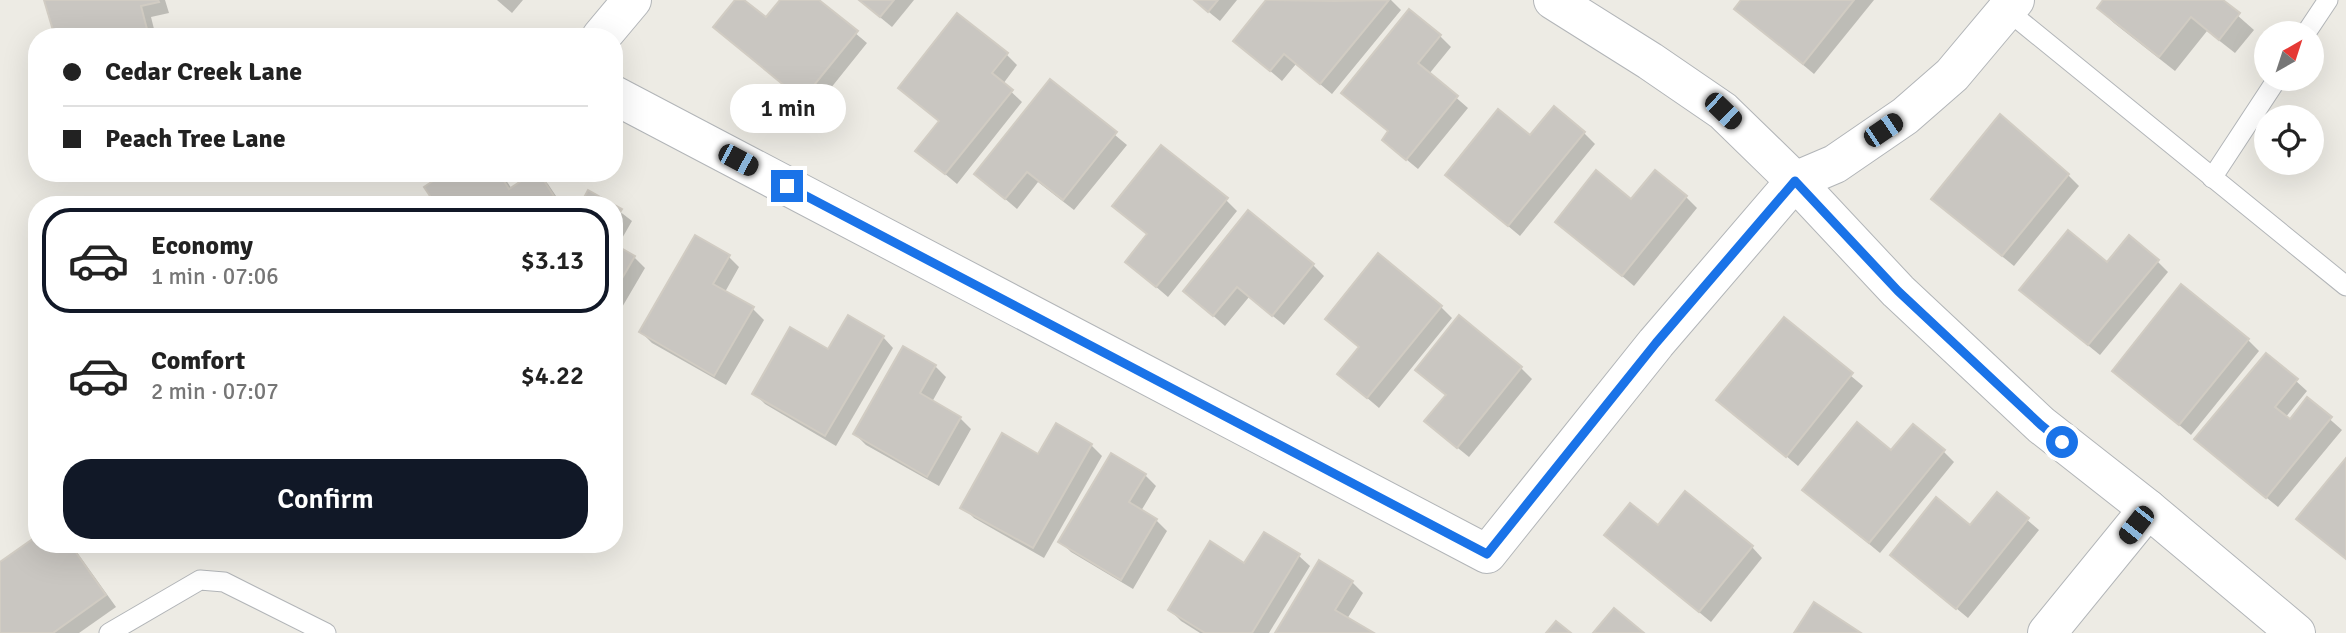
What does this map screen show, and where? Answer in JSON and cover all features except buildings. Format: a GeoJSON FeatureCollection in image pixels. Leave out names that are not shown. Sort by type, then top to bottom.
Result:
{"type":"FeatureCollection","features":[{"type":"Feature","properties":{"kind":"street"},"geometry":{"type":"LineString","coordinates":[[609,28],[632,0]]}},
{"type":"Feature","properties":{"kind":"street"},"geometry":{"type":"LineString","coordinates":[[1553,0],[1723,111],[1795,181],[1898,291],[2041,425],[2148,509],[2295,633]]}},
{"type":"Feature","properties":{"kind":"street"},"geometry":{"type":"LineString","coordinates":[[623,100],[1487,554],[1656,343],[1795,181],[1835,164],[1905,116],[1952,75],[2011,6]]}},
{"type":"Feature","properties":{"kind":"street"},"geometry":{"type":"LineString","coordinates":[[2047,633],[2148,509]]}},
{"type":"Feature","properties":{"kind":"lane"},"geometry":{"type":"LineString","coordinates":[[2314,21],[2328,0]]}},
{"type":"Feature","properties":{"kind":"lane"},"geometry":{"type":"LineString","coordinates":[[2011,6],[2212,178],[2346,286]]}},
{"type":"Feature","properties":{"kind":"lane"},"geometry":{"type":"LineString","coordinates":[[2212,178],[2269,91]]}},
{"type":"Feature","properties":{"kind":"lane"},"geometry":{"type":"LineString","coordinates":[[109,633],[200,580],[224,582],[326,633]]}},
{"type":"Feature","properties":{"kind":"route"},"geometry":{"type":"LineString","coordinates":[[787,186],[1487,554],[1656,343],[1795,181],[1898,291],[2062,442]]}}]}
